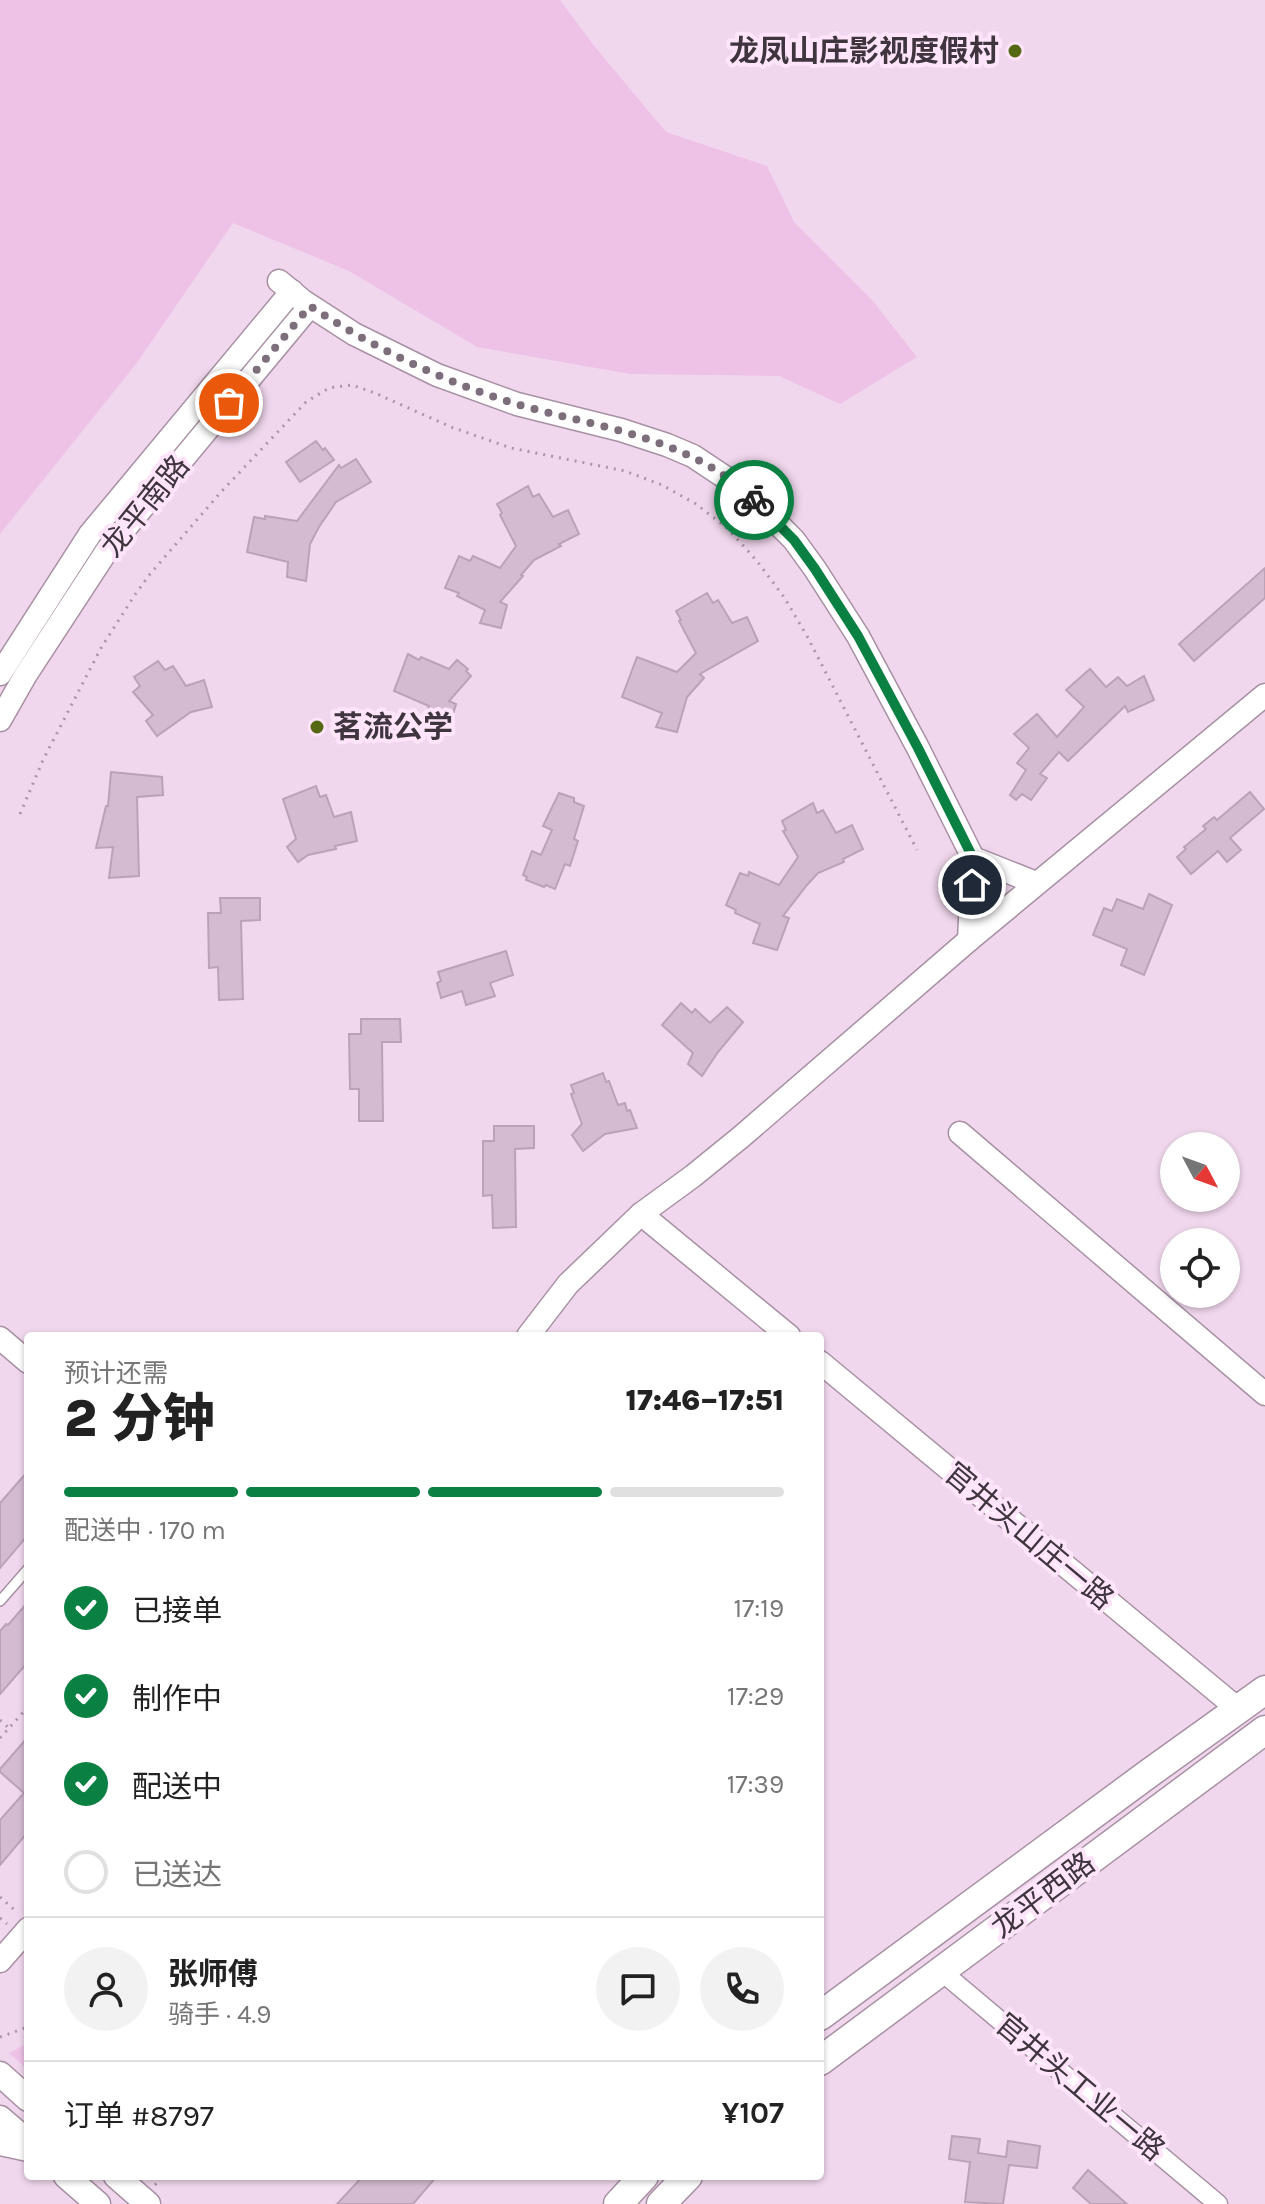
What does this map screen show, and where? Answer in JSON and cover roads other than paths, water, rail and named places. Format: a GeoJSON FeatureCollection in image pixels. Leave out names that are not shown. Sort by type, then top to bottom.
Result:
{"type":"FeatureCollection","features":[{"type":"Feature","properties":{"kind":"main road","name":"龙平西路"},"geometry":{"type":"LineString","coordinates":[[824,2013],[1265,1690]]}},
{"type":"Feature","properties":{"kind":"main road","name":"龙平西路"},"geometry":{"type":"LineString","coordinates":[[824,2058],[1265,1730]]}},
{"type":"Feature","properties":{"kind":"main road"},"geometry":{"type":"LineString","coordinates":[[0,2074],[24,2095]]}},
{"type":"Feature","properties":{"kind":"main road"},"geometry":{"type":"LineString","coordinates":[[0,2118],[24,2139]]}},
{"type":"Feature","properties":{"kind":"main road"},"geometry":{"type":"LineString","coordinates":[[71,2180],[98,2204]]}},
{"type":"Feature","properties":{"kind":"main road"},"geometry":{"type":"LineString","coordinates":[[123,2180],[151,2195]]}},
{"type":"Feature","properties":{"kind":"main road"},"geometry":{"type":"LineString","coordinates":[[618,2204],[640,2180]]}},
{"type":"Feature","properties":{"kind":"main road"},"geometry":{"type":"LineString","coordinates":[[661,2204],[684,2180]]}},
{"type":"Feature","properties":{"kind":"street","name":"龙平南路"},"geometry":{"type":"LineString","coordinates":[[0,674],[90,534],[285,286],[310,306],[108,549],[0,720]]}},
{"type":"Feature","properties":{"kind":"street"},"geometry":{"type":"LineString","coordinates":[[310,306],[354,334],[437,375],[517,404],[667,445],[693,456],[744,490],[794,540],[836,601],[888,690],[973,858],[969,940]]}},
{"type":"Feature","properties":{"kind":"street"},"geometry":{"type":"LineString","coordinates":[[531,1332],[568,1284],[641,1214],[741,1137],[1036,883],[1265,695]]}},
{"type":"Feature","properties":{"kind":"street"},"geometry":{"type":"LineString","coordinates":[[973,858],[1036,883]]}},
{"type":"Feature","properties":{"kind":"street"},"geometry":{"type":"LineString","coordinates":[[960,1133],[1265,1394]]}},
{"type":"Feature","properties":{"kind":"street"},"geometry":{"type":"LineString","coordinates":[[641,1214],[784,1332]]}},
{"type":"Feature","properties":{"kind":"street"},"geometry":{"type":"LineString","coordinates":[[0,1338],[24,1359]]}},
{"type":"Feature","properties":{"kind":"street","name":"官井头山庄一路"},"geometry":{"type":"LineString","coordinates":[[824,1365],[1238,1709]]}},
{"type":"Feature","properties":{"kind":"street"},"geometry":{"type":"LineString","coordinates":[[0,1961],[18,1922]]}},
{"type":"Feature","properties":{"kind":"street","name":"官井头工业一路"},"geometry":{"type":"LineString","coordinates":[[941,1971],[1218,2204]]}},
{"type":"Feature","properties":{"kind":"street"},"geometry":{"type":"LineString","coordinates":[[0,2144],[24,2149]]}},
{"type":"Feature","properties":{"kind":"lane"},"geometry":{"type":"LineString","coordinates":[[0,1601],[24,1574]]}},
{"type":"Feature","properties":{"kind":"place","name":"龙凤山庄影视度假村"},"geometry":{"type":"Point","coordinates":[1015,51]}},
{"type":"Feature","properties":{"kind":"place","name":"茗流公学"},"geometry":{"type":"Point","coordinates":[317,727]}}]}
